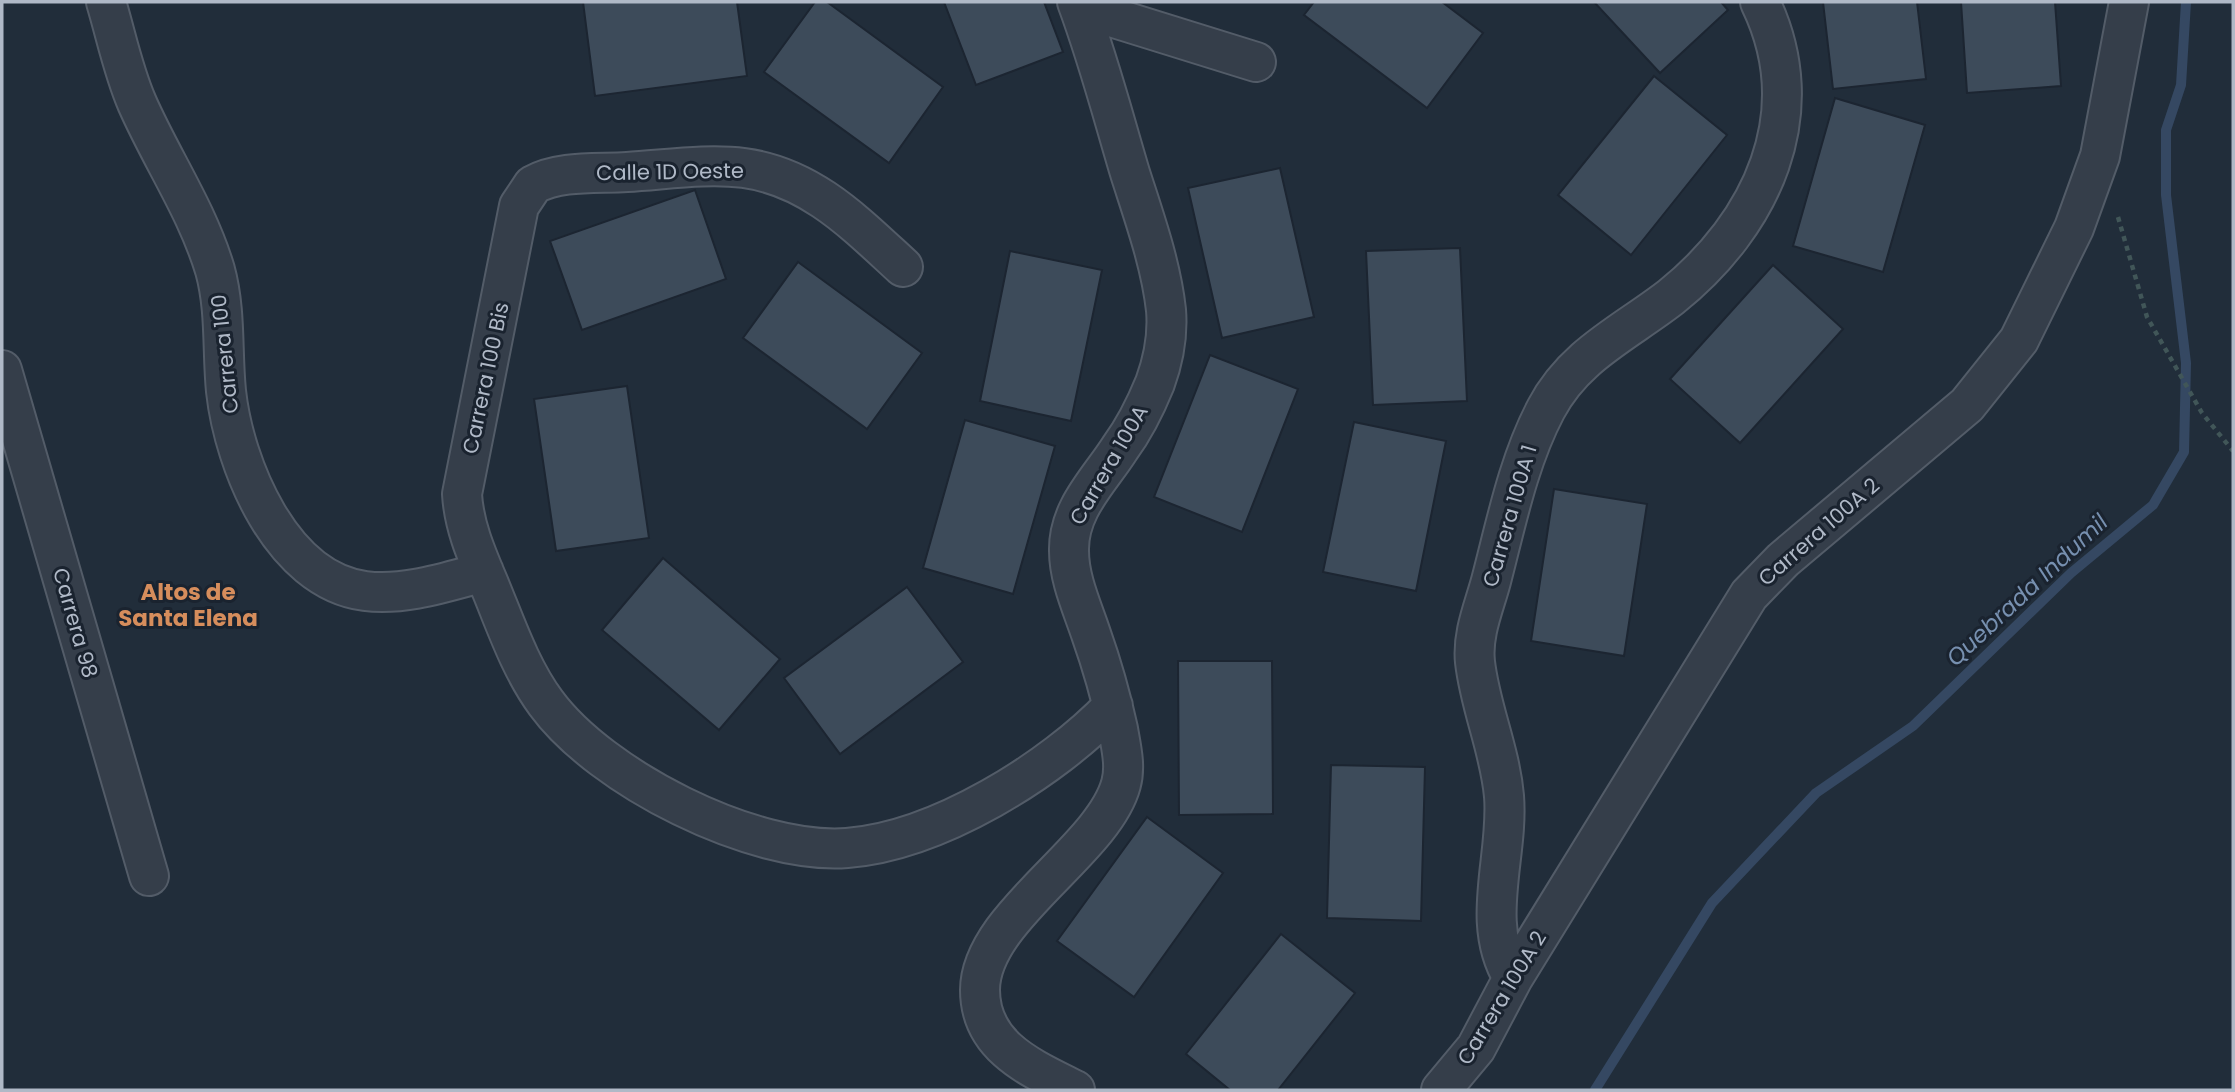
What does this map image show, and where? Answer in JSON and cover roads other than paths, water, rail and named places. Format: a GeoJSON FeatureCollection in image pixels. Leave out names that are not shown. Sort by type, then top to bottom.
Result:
{"type":"FeatureCollection","features":[{"type":"Feature","properties":{"kind":"street","name":"Carrera 100"},"geometry":{"type":"LineString","coordinates":[[106,2],[136,101],[194,215],[215,272],[222,309],[226,391],[231,418],[245,466],[270,520],[302,559],[331,580],[362,591],[421,588],[484,572]]}},
{"type":"Feature","properties":{"kind":"street","name":"Carrera 100A 1"},"geometry":{"type":"LineString","coordinates":[[1513,978],[1503,961],[1495,929],[1506,818],[1503,789],[1474,659],[1480,617],[1522,468],[1548,405],[1579,364],[1669,299],[1719,251],[1769,172],[1781,118],[1780,67],[1776,41],[1760,2]]}},
{"type":"Feature","properties":{"kind":"street","name":"Carrera 100A 2"},"geometry":{"type":"LineString","coordinates":[[1441,1090],[1476,1048],[1513,978],[1749,594],[1783,560],[1967,405],[2019,340],[2074,228],[2100,156],[2129,2]]}},
{"type":"Feature","properties":{"kind":"street"},"geometry":{"type":"LineString","coordinates":[[1078,4],[1256,62]]}},
{"type":"Feature","properties":{"kind":"street","name":"Carrera 100A"},"geometry":{"type":"LineString","coordinates":[[1075,1090],[1010,1054],[996,1041],[983,1010],[981,975],[995,946],[1013,920],[1099,823],[1118,792],[1123,755],[1113,706],[1071,571],[1069,540],[1078,509],[1132,430],[1155,384],[1166,338],[1166,313],[1143,216],[1078,4]]}},
{"type":"Feature","properties":{"kind":"street","name":"Calle 1D Oeste"},"geometry":{"type":"LineString","coordinates":[[533,185],[562,175],[725,167],[759,171],[791,180],[818,194],[903,267]]}},
{"type":"Feature","properties":{"kind":"street","name":"Carrera 100 Bis"},"geometry":{"type":"LineString","coordinates":[[533,185],[519,206],[462,494],[466,523],[516,653],[546,703],[584,743],[644,785],[702,816],[793,843],[848,848],[907,835],[937,823],[1046,766],[1083,736],[1113,706]]}},
{"type":"Feature","properties":{"kind":"street","name":"Carrera 98"},"geometry":{"type":"LineString","coordinates":[[2,370],[149,876]]}},
{"type":"Feature","properties":{"kind":"waterway","name":"Quebrada Indumil"},"geometry":{"type":"LineString","coordinates":[[1595,1090],[1712,903],[1816,793],[1913,726],[2071,573],[2153,505],[2184,452],[2186,363],[2166,195],[2166,130],[2181,85],[2186,2]]}},
{"type":"Feature","properties":{"kind":"district","name":"Altos de Santa Elena"},"geometry":{"type":"Point","coordinates":[188,605]}}]}
